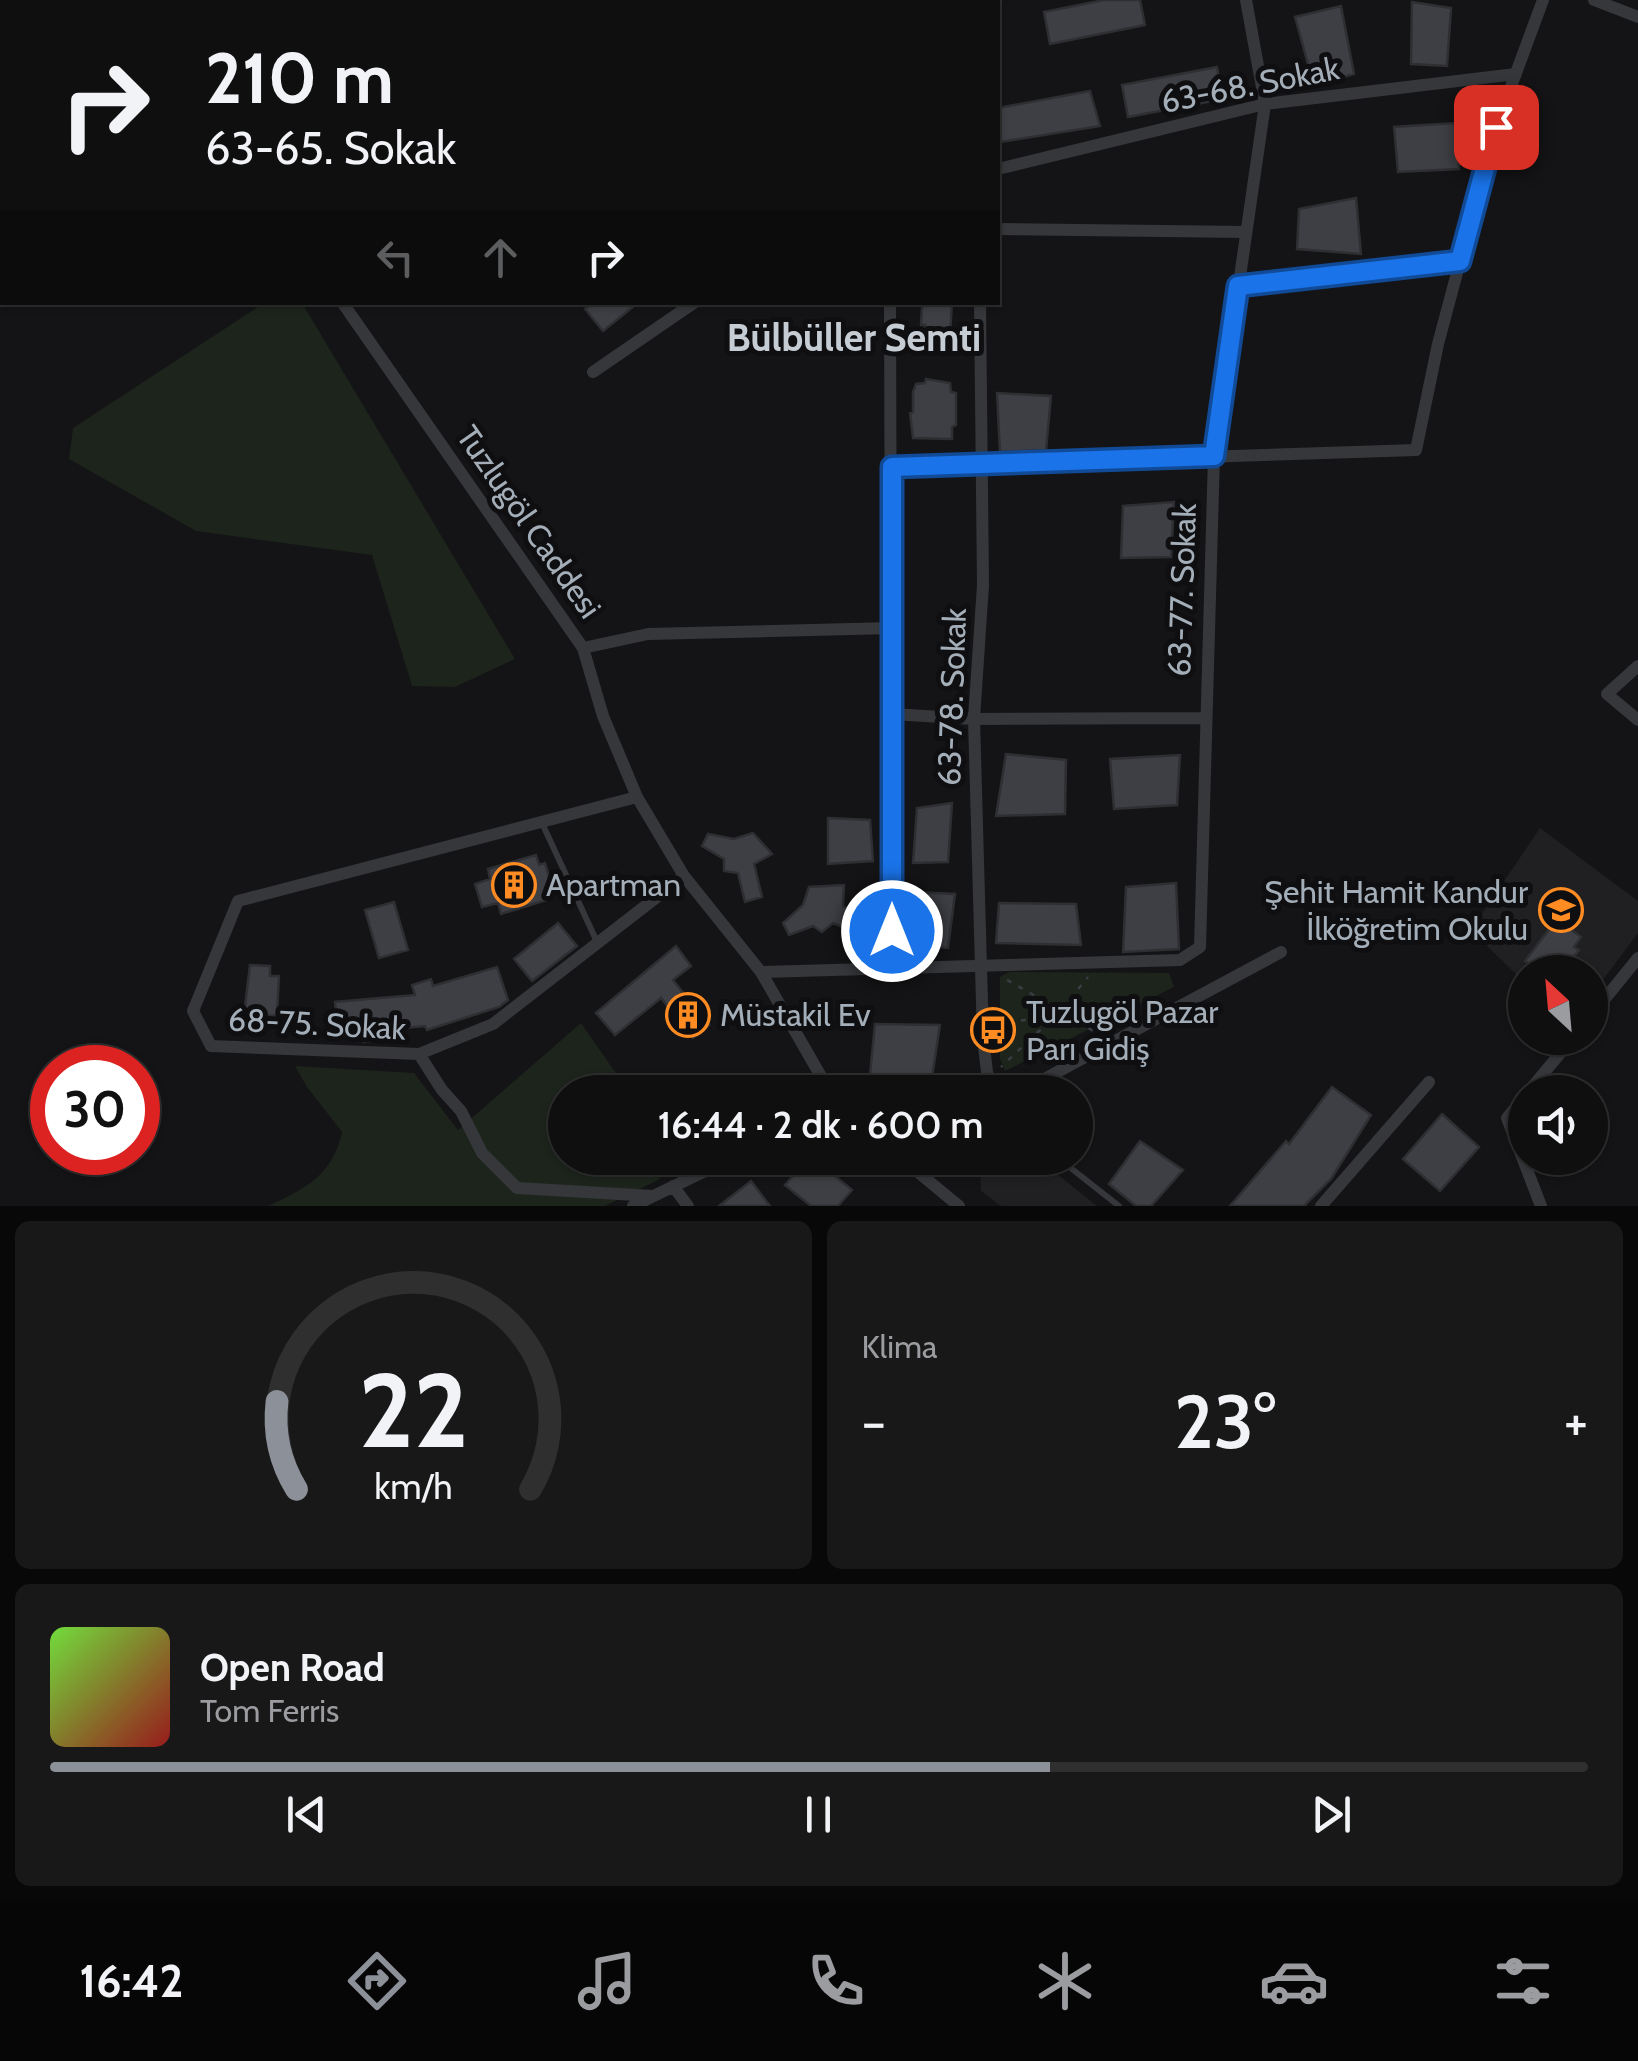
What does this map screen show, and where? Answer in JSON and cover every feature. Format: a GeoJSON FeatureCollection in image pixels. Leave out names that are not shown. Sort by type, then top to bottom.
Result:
{"type":"FeatureCollection","features":[{"type":"Feature","properties":{"kind":"street","name":"63-77. Sokak"},"geometry":{"type":"LineString","coordinates":[[1101,962],[1180,960],[1200,947],[1214,456],[1264,104],[1246,0]]}},
{"type":"Feature","properties":{"kind":"street"},"geometry":{"type":"LineString","coordinates":[[1594,0],[1638,17]]}},
{"type":"Feature","properties":{"kind":"street"},"geometry":{"type":"LineString","coordinates":[[892,467],[1416,450],[1496,127],[1541,1]]}},
{"type":"Feature","properties":{"kind":"street","name":"63-68. Sokak"},"geometry":{"type":"LineString","coordinates":[[1000,169],[1264,104],[1516,74]]}},
{"type":"Feature","properties":{"kind":"street"},"geometry":{"type":"LineString","coordinates":[[1000,229],[1246,232]]}},
{"type":"Feature","properties":{"kind":"street"},"geometry":{"type":"LineString","coordinates":[[1238,286],[1460,261]]}},
{"type":"Feature","properties":{"kind":"street","name":"Tuzlugöl Caddesi"},"geometry":{"type":"LineString","coordinates":[[344,305],[584,648],[603,716],[637,797],[684,876],[761,972],[820,1075]]}},
{"type":"Feature","properties":{"kind":"street"},"geometry":{"type":"LineString","coordinates":[[594,372],[691,305]]}},
{"type":"Feature","properties":{"kind":"street"},"geometry":{"type":"LineString","coordinates":[[890,305],[892,967]]}},
{"type":"Feature","properties":{"kind":"street","name":"63-78. Sokak"},"geometry":{"type":"LineString","coordinates":[[980,305],[983,584],[974,718],[983,1025],[990,1075]]}},
{"type":"Feature","properties":{"kind":"street"},"geometry":{"type":"LineString","coordinates":[[584,648],[648,634],[892,628]]}},
{"type":"Feature","properties":{"kind":"street"},"geometry":{"type":"LineString","coordinates":[[1638,666],[1607,694],[1638,720]]}},
{"type":"Feature","properties":{"kind":"street"},"geometry":{"type":"LineString","coordinates":[[892,714],[1205,718]]}},
{"type":"Feature","properties":{"kind":"street"},"geometry":{"type":"LineString","coordinates":[[542,822],[637,797]]}},
{"type":"Feature","properties":{"kind":"street","name":"68-75. Sokak"},"geometry":{"type":"LineString","coordinates":[[542,822],[238,901],[193,1011],[211,1046],[419,1054],[461,1111],[482,1152],[517,1188],[653,1196]]}},
{"type":"Feature","properties":{"kind":"street"},"geometry":{"type":"LineString","coordinates":[[419,1054],[493,1024],[684,876]]}},
{"type":"Feature","properties":{"kind":"street"},"geometry":{"type":"LineString","coordinates":[[1052,1075],[1280,952]]}},
{"type":"Feature","properties":{"kind":"street"},"geometry":{"type":"LineString","coordinates":[[1608,994],[1638,958]]}},
{"type":"Feature","properties":{"kind":"street"},"geometry":{"type":"LineString","coordinates":[[761,972],[1101,962]]}},
{"type":"Feature","properties":{"kind":"street"},"geometry":{"type":"LineString","coordinates":[[1542,1075],[1559,1055]]}},
{"type":"Feature","properties":{"kind":"street"},"geometry":{"type":"LineString","coordinates":[[1321,1206],[1429,1082]]}},
{"type":"Feature","properties":{"kind":"street"},"geometry":{"type":"LineString","coordinates":[[633,1206],[697,1175]]}},
{"type":"Feature","properties":{"kind":"street"},"geometry":{"type":"LineString","coordinates":[[922,1175],[959,1206]]}},
{"type":"Feature","properties":{"kind":"street"},"geometry":{"type":"LineString","coordinates":[[1530,1175],[1542,1206]]}},
{"type":"Feature","properties":{"kind":"street"},"geometry":{"type":"LineString","coordinates":[[674,1186],[688,1206]]}},
{"type":"Feature","properties":{"kind":"lane"},"geometry":{"type":"LineString","coordinates":[[542,822],[598,944]]}},
{"type":"Feature","properties":{"kind":"lane"},"geometry":{"type":"LineString","coordinates":[[1080,1175],[1119,1206]]}},
{"type":"Feature","properties":{"kind":"path"},"geometry":{"type":"LineString","coordinates":[[1070,999],[1101,962]]}},
{"type":"Feature","properties":{"kind":"path"},"geometry":{"type":"LineString","coordinates":[[1006,979],[1046,1002]]}},
{"type":"Feature","properties":{"kind":"path"},"geometry":{"type":"LineString","coordinates":[[983,1025],[1034,1019],[1040,1030],[1001,1075]]}},
{"type":"Feature","properties":{"kind":"path"},"geometry":{"type":"LineString","coordinates":[[1078,1020],[1110,1044]]}},
{"type":"Feature","properties":{"kind":"shaded area"},"geometry":{"type":"Polygon","coordinates":[[[261,305],[303,305],[515,659],[455,687],[412,686],[372,555],[196,531],[69,459],[73,428],[261,305]]]}},
{"type":"Feature","properties":{"kind":"shaded area","name":"Şehit Hamit Kandur İlköğretim Okulu"},"geometry":{"type":"Polygon","coordinates":[[[1540,828],[1638,901],[1638,933],[1608,973],[1608,955],[1508,955],[1508,966],[1477,936],[1479,918],[1540,828]]]}},
{"type":"Feature","properties":{"kind":"shaded area"},"geometry":{"type":"Polygon","coordinates":[[[1009,972],[1169,973],[1174,987],[1005,1071],[1000,1059],[1000,977],[1009,972]]]}},
{"type":"Feature","properties":{"kind":"shaded area"},"geometry":{"type":"Polygon","coordinates":[[[581,1023],[617,1075],[548,1075],[548,1175],[658,1175],[660,1179],[605,1206],[268,1206],[316,1179],[332,1159],[342,1132],[295,1066],[414,1073],[458,1130],[581,1023]]]}},
{"type":"Feature","properties":{"kind":"shaded area"},"geometry":{"type":"Polygon","coordinates":[[[981,1175],[1058,1175],[1097,1206],[1001,1206],[981,1191],[981,1175]]]}},
{"type":"Feature","properties":{"kind":"building"},"geometry":{"type":"Polygon","coordinates":[[[1104,0],[1140,0],[1145,25],[1050,44],[1044,12],[1104,0]]]}},
{"type":"Feature","properties":{"kind":"building"},"geometry":{"type":"Polygon","coordinates":[[[1412,2],[1451,8],[1447,66],[1411,64],[1412,2]]]}},
{"type":"Feature","properties":{"kind":"building"},"geometry":{"type":"Polygon","coordinates":[[[1341,6],[1354,74],[1314,86],[1295,17],[1341,6]]]}},
{"type":"Feature","properties":{"kind":"building"},"geometry":{"type":"Polygon","coordinates":[[[1217,67],[1223,99],[1128,117],[1122,85],[1217,67]]]}},
{"type":"Feature","properties":{"kind":"building"},"geometry":{"type":"Polygon","coordinates":[[[1090,91],[1100,126],[1000,142],[1000,108],[1090,91]]]}},
{"type":"Feature","properties":{"kind":"building"},"geometry":{"type":"Polygon","coordinates":[[[1456,123],[1459,169],[1398,172],[1394,127],[1456,123]]]}},
{"type":"Feature","properties":{"kind":"building"},"geometry":{"type":"Polygon","coordinates":[[[1356,198],[1361,254],[1297,249],[1299,209],[1356,198]]]}},
{"type":"Feature","properties":{"kind":"building"},"geometry":{"type":"Polygon","coordinates":[[[590,305],[635,305],[603,331],[585,309],[590,305]]]}},
{"type":"Feature","properties":{"kind":"building"},"geometry":{"type":"Polygon","coordinates":[[[952,305],[950,335],[925,333],[925,325],[921,325],[922,308],[952,305]]]}},
{"type":"Feature","properties":{"kind":"building"},"geometry":{"type":"Polygon","coordinates":[[[926,379],[950,383],[951,392],[956,393],[952,439],[913,438],[913,392],[916,384],[925,383],[926,379]]]}},
{"type":"Feature","properties":{"kind":"building"},"geometry":{"type":"Polygon","coordinates":[[[997,393],[1051,396],[1046,450],[1000,452],[997,393]]]}},
{"type":"Feature","properties":{"kind":"building"},"geometry":{"type":"Polygon","coordinates":[[[1174,502],[1171,557],[1121,558],[1123,506],[1174,502]]]}},
{"type":"Feature","properties":{"kind":"building"},"geometry":{"type":"Polygon","coordinates":[[[1006,754],[1066,760],[1065,814],[996,816],[1006,754]]]}},
{"type":"Feature","properties":{"kind":"building"},"geometry":{"type":"Polygon","coordinates":[[[1180,755],[1177,805],[1114,809],[1110,759],[1180,755]]]}},
{"type":"Feature","properties":{"kind":"building"},"geometry":{"type":"Polygon","coordinates":[[[952,803],[948,862],[913,863],[917,808],[952,803]]]}},
{"type":"Feature","properties":{"kind":"building"},"geometry":{"type":"Polygon","coordinates":[[[828,818],[870,820],[873,861],[828,864],[828,818]]]}},
{"type":"Feature","properties":{"kind":"building"},"geometry":{"type":"Polygon","coordinates":[[[753,833],[772,854],[754,864],[762,897],[745,902],[738,873],[724,871],[724,859],[702,846],[708,834],[734,839],[753,833]]]}},
{"type":"Feature","properties":{"kind":"building","name":"Apartman"},"geometry":{"type":"Polygon","coordinates":[[[536,855],[539,865],[545,863],[552,887],[546,888],[550,899],[501,914],[498,903],[482,907],[475,884],[490,879],[488,869],[536,855]]]}},
{"type":"Feature","properties":{"kind":"building"},"geometry":{"type":"Polygon","coordinates":[[[1176,883],[1179,949],[1123,952],[1126,887],[1176,883]]]}},
{"type":"Feature","properties":{"kind":"building"},"geometry":{"type":"Polygon","coordinates":[[[844,885],[843,906],[866,918],[860,934],[833,923],[822,932],[813,926],[789,935],[783,923],[803,905],[809,887],[844,885]]]}},
{"type":"Feature","properties":{"kind":"building"},"geometry":{"type":"Polygon","coordinates":[[[916,892],[955,894],[948,948],[915,946],[916,892]]]}},
{"type":"Feature","properties":{"kind":"building"},"geometry":{"type":"Polygon","coordinates":[[[394,902],[408,950],[379,958],[365,910],[394,902]]]}},
{"type":"Feature","properties":{"kind":"building"},"geometry":{"type":"Polygon","coordinates":[[[999,903],[1076,904],[1081,945],[996,943],[999,903]]]}},
{"type":"Feature","properties":{"kind":"building"},"geometry":{"type":"Polygon","coordinates":[[[1557,919],[1581,937],[1574,947],[1579,950],[1575,955],[1530,955],[1557,919]]]}},
{"type":"Feature","properties":{"kind":"building","name":"Apartman"},"geometry":{"type":"Polygon","coordinates":[[[558,923],[577,946],[532,981],[514,959],[558,923]]]}},
{"type":"Feature","properties":{"kind":"building"},"geometry":{"type":"Polygon","coordinates":[[[676,946],[691,966],[673,980],[709,1025],[693,1038],[661,998],[615,1035],[596,1013],[676,946]]]}},
{"type":"Feature","properties":{"kind":"building"},"geometry":{"type":"Polygon","coordinates":[[[250,965],[270,966],[270,976],[279,976],[277,1016],[244,1014],[250,965]]]}},
{"type":"Feature","properties":{"kind":"building"},"geometry":{"type":"Polygon","coordinates":[[[497,967],[508,1000],[499,1007],[427,1030],[425,1026],[393,1029],[394,1034],[378,1035],[378,1040],[364,1042],[364,1037],[338,1034],[335,1002],[415,995],[412,985],[431,979],[433,986],[497,967]]]}},
{"type":"Feature","properties":{"kind":"building"},"geometry":{"type":"Polygon","coordinates":[[[875,1024],[940,1025],[932,1075],[870,1074],[875,1024]]]}},
{"type":"Feature","properties":{"kind":"building"},"geometry":{"type":"Polygon","coordinates":[[[1332,1087],[1371,1115],[1331,1179],[1304,1206],[1230,1206],[1286,1141],[1289,1144],[1332,1087]]]}},
{"type":"Feature","properties":{"kind":"building"},"geometry":{"type":"Polygon","coordinates":[[[1442,1114],[1479,1147],[1440,1191],[1403,1159],[1442,1114]]]}},
{"type":"Feature","properties":{"kind":"building"},"geometry":{"type":"Polygon","coordinates":[[[1140,1141],[1183,1170],[1151,1206],[1136,1206],[1109,1184],[1140,1141]]]}},
{"type":"Feature","properties":{"kind":"building"},"geometry":{"type":"Polygon","coordinates":[[[794,1175],[834,1175],[852,1190],[838,1206],[811,1206],[785,1185],[794,1175]]]}},
{"type":"Feature","properties":{"kind":"building"},"geometry":{"type":"Polygon","coordinates":[[[751,1181],[770,1206],[719,1206],[751,1181]]]}},
{"type":"Feature","properties":{"kind":"place","name":"Apartman"},"geometry":{"type":"Point","coordinates":[514,885]}},
{"type":"Feature","properties":{"kind":"place","name":"Şehit Hamit Kandur İlköğretim Okulu"},"geometry":{"type":"Point","coordinates":[1561,910]}},
{"type":"Feature","properties":{"kind":"place","name":"Müstakil Ev"},"geometry":{"type":"Point","coordinates":[688,1015]}},
{"type":"Feature","properties":{"kind":"place","name":"Tuzlugöl Pazar Parı Gidiş"},"geometry":{"type":"Point","coordinates":[993,1030]}},
{"type":"Feature","properties":{"kind":"district","name":"Bülbüller Semti"},"geometry":{"type":"Point","coordinates":[854,338]}},
{"type":"Feature","properties":{"kind":"route"},"geometry":{"type":"LineString","coordinates":[[892,931],[892,467],[1214,456],[1238,286],[1460,261],[1496,127]]}}]}
